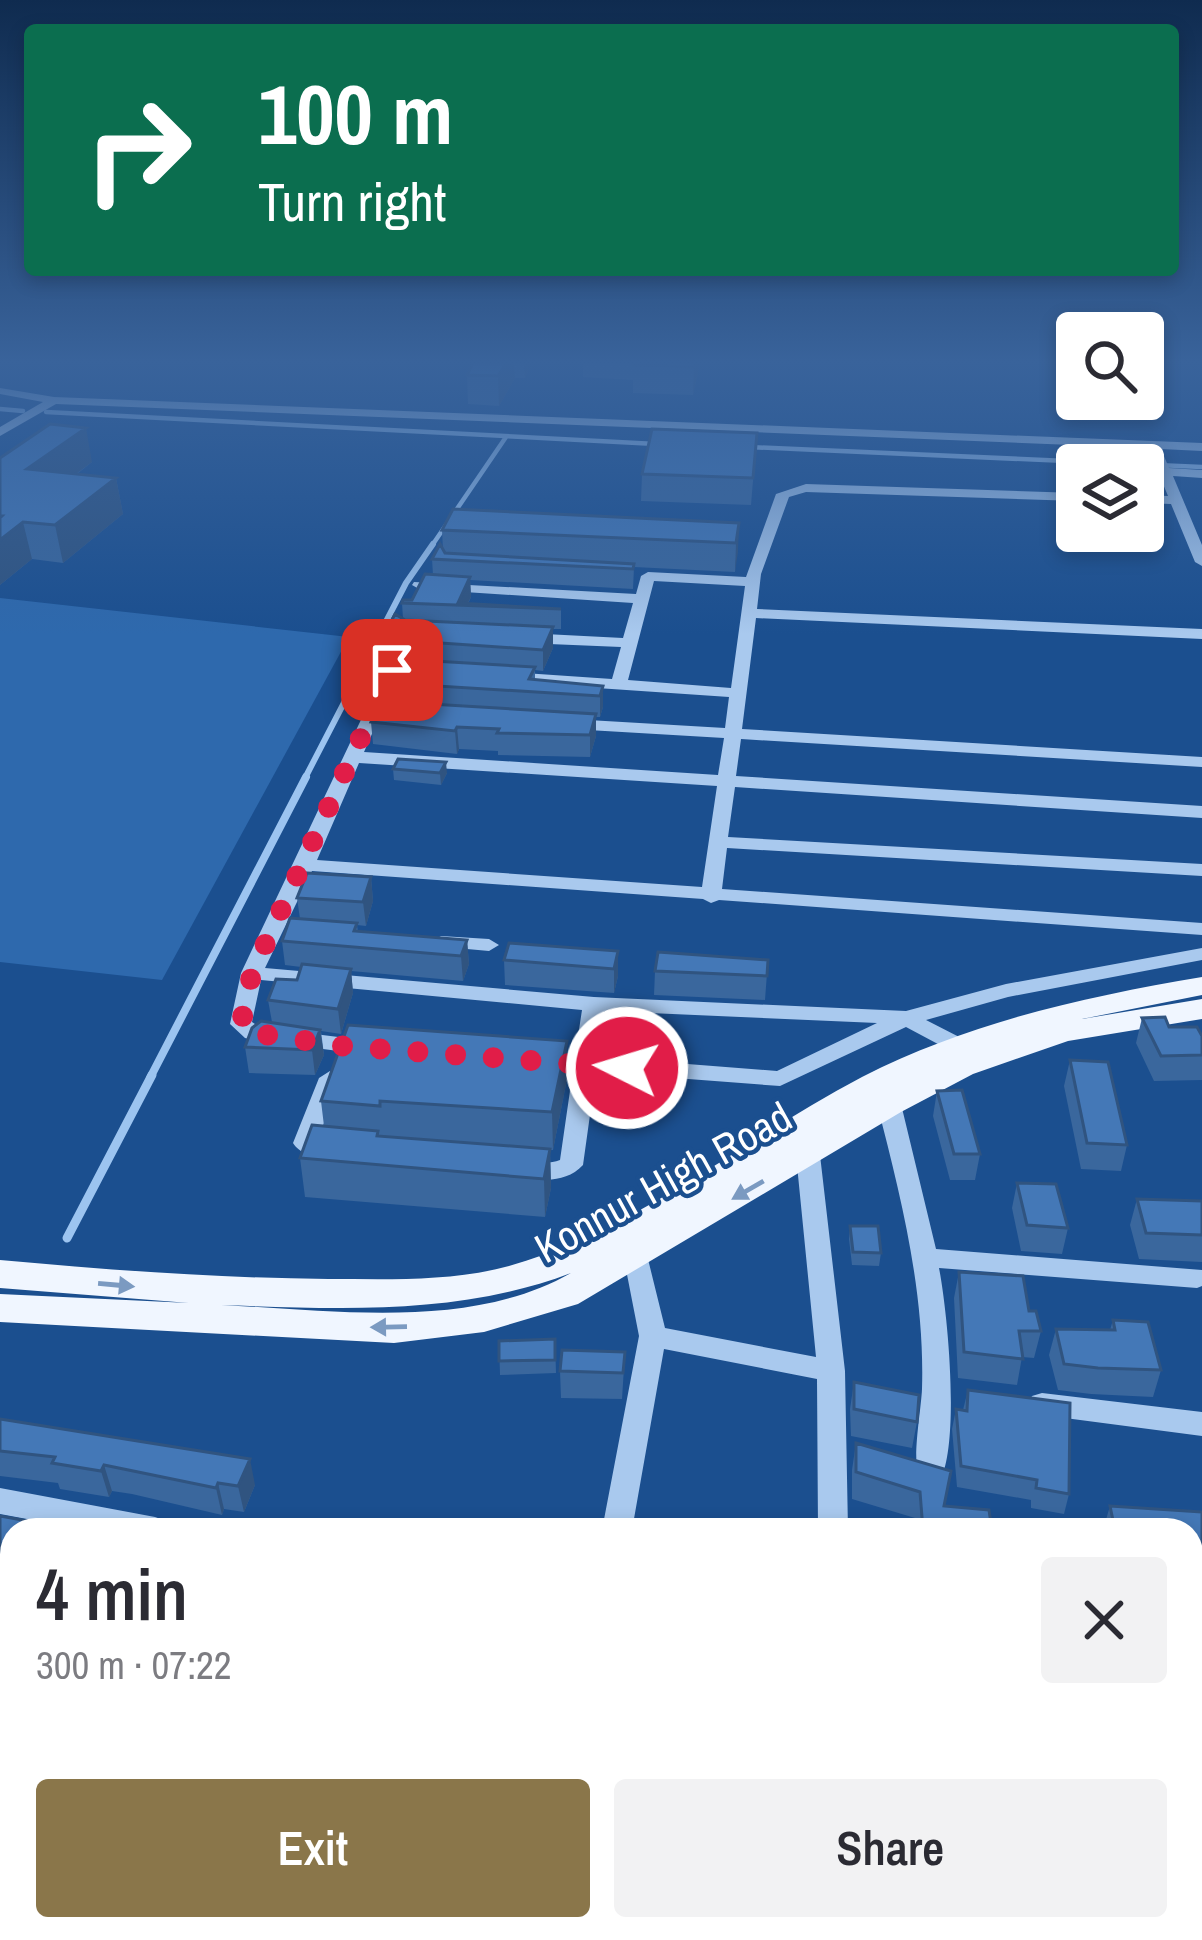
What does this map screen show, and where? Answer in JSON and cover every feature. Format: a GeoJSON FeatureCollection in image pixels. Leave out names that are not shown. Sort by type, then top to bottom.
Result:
{"type":"FeatureCollection","features":[{"type":"Feature","properties":{"kind":"main road"},"geometry":{"type":"LineString","coordinates":[[0,1274],[193,1292],[395,1294],[522,1276],[612,1237],[821,1116],[959,1046],[1096,1003],[1202,986]]}},
{"type":"Feature","properties":{"kind":"main road","name":"Konnur High Road"},"geometry":{"type":"LineString","coordinates":[[0,1308],[394,1328],[484,1318],[565,1294],[889,1104],[962,1067],[1063,1032],[1202,1010]]}},
{"type":"Feature","properties":{"kind":"street"},"geometry":{"type":"LineString","coordinates":[[1164,467],[1202,474]]}},
{"type":"Feature","properties":{"kind":"street"},"geometry":{"type":"LineString","coordinates":[[1164,471],[1202,562]]}},
{"type":"Feature","properties":{"kind":"street"},"geometry":{"type":"LineString","coordinates":[[711,897],[753,582],[783,494],[791,489],[1056,496]]}},
{"type":"Feature","properties":{"kind":"street"},"geometry":{"type":"LineString","coordinates":[[1164,500],[1177,500]]}},
{"type":"Feature","properties":{"kind":"street"},"geometry":{"type":"LineString","coordinates":[[626,574],[753,582]]}},
{"type":"Feature","properties":{"kind":"street"},"geometry":{"type":"LineString","coordinates":[[619,683],[648,576]]}},
{"type":"Feature","properties":{"kind":"street"},"geometry":{"type":"LineString","coordinates":[[418,585],[639,598]]}},
{"type":"Feature","properties":{"kind":"street"},"geometry":{"type":"LineString","coordinates":[[750,614],[1202,634]]}},
{"type":"Feature","properties":{"kind":"street"},"geometry":{"type":"LineString","coordinates":[[495,636],[626,644]]}},
{"type":"Feature","properties":{"kind":"street"},"geometry":{"type":"LineString","coordinates":[[387,1049],[253,1033],[241,1024],[252,973],[283,931],[305,866],[392,670],[437,673]]}},
{"type":"Feature","properties":{"kind":"street"},"geometry":{"type":"LineString","coordinates":[[483,676],[737,693]]}},
{"type":"Feature","properties":{"kind":"street"},"geometry":{"type":"LineString","coordinates":[[372,713],[395,714]]}},
{"type":"Feature","properties":{"kind":"street"},"geometry":{"type":"LineString","coordinates":[[552,723],[1202,762]]}},
{"type":"Feature","properties":{"kind":"street"},"geometry":{"type":"LineString","coordinates":[[352,757],[1202,812]]}},
{"type":"Feature","properties":{"kind":"street"},"geometry":{"type":"LineString","coordinates":[[718,842],[1202,870]]}},
{"type":"Feature","properties":{"kind":"street"},"geometry":{"type":"LineString","coordinates":[[305,866],[1202,929]]}},
{"type":"Feature","properties":{"kind":"street"},"geometry":{"type":"LineString","coordinates":[[424,940],[489,945]]}},
{"type":"Feature","properties":{"kind":"street"},"geometry":{"type":"LineString","coordinates":[[519,1059],[779,1079],[906,1018],[1006,991],[1202,954]]}},
{"type":"Feature","properties":{"kind":"street"},"geometry":{"type":"LineString","coordinates":[[252,973],[594,1004],[906,1018],[959,1046]]}},
{"type":"Feature","properties":{"kind":"street"},"geometry":{"type":"LineString","coordinates":[[510,1168],[550,1173],[571,1165],[594,1004]]}},
{"type":"Feature","properties":{"kind":"street"},"geometry":{"type":"LineString","coordinates":[[343,1046],[305,1143],[314,1151],[358,1155]]}},
{"type":"Feature","properties":{"kind":"street"},"geometry":{"type":"LineString","coordinates":[[889,1104],[929,1258],[952,1394],[930,1472]]}},
{"type":"Feature","properties":{"kind":"street"},"geometry":{"type":"LineString","coordinates":[[808,1155],[831,1371],[833,1518]]}},
{"type":"Feature","properties":{"kind":"street"},"geometry":{"type":"LineString","coordinates":[[619,1518],[653,1336],[636,1254]]}},
{"type":"Feature","properties":{"kind":"street"},"geometry":{"type":"LineString","coordinates":[[929,1258],[1197,1278]]}},
{"type":"Feature","properties":{"kind":"street"},"geometry":{"type":"LineString","coordinates":[[653,1336],[831,1371]]}},
{"type":"Feature","properties":{"kind":"street"},"geometry":{"type":"LineString","coordinates":[[1012,1401],[1202,1424]]}},
{"type":"Feature","properties":{"kind":"street"},"geometry":{"type":"LineString","coordinates":[[0,1501],[91,1518]]}},
{"type":"Feature","properties":{"kind":"shaded area"},"geometry":{"type":"Polygon","coordinates":[[[0,598],[349,637],[162,980],[0,962],[0,598]]]}},
{"type":"Feature","properties":{"kind":"building"},"geometry":{"type":"Polygon","coordinates":[[[7,454],[49,454],[27,469],[116,478],[55,525],[23,522],[0,540],[0,458],[7,454]]]}},
{"type":"Feature","properties":{"kind":"building"},"geometry":{"type":"Polygon","coordinates":[[[647,454],[755,454],[753,478],[642,474],[647,454]]]}},
{"type":"Feature","properties":{"kind":"building"},"geometry":{"type":"Polygon","coordinates":[[[453,509],[739,523],[736,543],[442,530],[453,509]]]}},
{"type":"Feature","properties":{"kind":"building"},"geometry":{"type":"Polygon","coordinates":[[[440,544],[445,553],[634,564],[633,569],[432,559],[440,544]]]}},
{"type":"Feature","properties":{"kind":"building"},"geometry":{"type":"Polygon","coordinates":[[[425,574],[470,577],[458,603],[561,609],[402,603],[412,600],[425,574]]]}},
{"type":"Feature","properties":{"kind":"building"},"geometry":{"type":"Polygon","coordinates":[[[395,614],[405,620],[553,627],[543,650],[382,639],[395,614]]]}},
{"type":"Feature","properties":{"kind":"building"},"geometry":{"type":"Polygon","coordinates":[[[399,659],[535,667],[529,679],[603,686],[600,696],[388,683],[399,659]]]}},
{"type":"Feature","properties":{"kind":"building"},"geometry":{"type":"Polygon","coordinates":[[[380,701],[596,714],[590,735],[457,727],[455,731],[371,722],[380,701]]]}},
{"type":"Feature","properties":{"kind":"building"},"geometry":{"type":"Polygon","coordinates":[[[398,759],[446,762],[440,773],[393,769],[398,759]]]}},
{"type":"Feature","properties":{"kind":"building"},"geometry":{"type":"Polygon","coordinates":[[[307,873],[371,877],[363,902],[297,898],[307,873]]]}},
{"type":"Feature","properties":{"kind":"building"},"geometry":{"type":"Polygon","coordinates":[[[290,918],[357,923],[354,931],[467,940],[461,956],[282,941],[290,918]]]}},
{"type":"Feature","properties":{"kind":"building"},"geometry":{"type":"Polygon","coordinates":[[[509,943],[618,951],[614,969],[504,960],[509,943]]]}},
{"type":"Feature","properties":{"kind":"building"},"geometry":{"type":"Polygon","coordinates":[[[658,952],[768,960],[767,976],[655,971],[658,952]]]}},
{"type":"Feature","properties":{"kind":"building"},"geometry":{"type":"Polygon","coordinates":[[[302,964],[351,969],[338,1009],[268,1000],[276,979],[297,980],[302,964]]]}},
{"type":"Feature","properties":{"kind":"building"},"geometry":{"type":"Polygon","coordinates":[[[1165,1017],[1169,1027],[1197,1027],[1202,1055],[1161,1056],[1142,1018],[1165,1017]]]}},
{"type":"Feature","properties":{"kind":"building"},"geometry":{"type":"Polygon","coordinates":[[[261,1021],[320,1030],[312,1050],[245,1047],[252,1028],[261,1021]]]}},
{"type":"Feature","properties":{"kind":"building"},"geometry":{"type":"Polygon","coordinates":[[[348,1025],[567,1041],[552,1112],[321,1101],[348,1025]]]}},
{"type":"Feature","properties":{"kind":"building"},"geometry":{"type":"Polygon","coordinates":[[[1070,1060],[1108,1062],[1127,1145],[1087,1143],[1070,1060]]]}},
{"type":"Feature","properties":{"kind":"building"},"geometry":{"type":"Polygon","coordinates":[[[962,1090],[980,1154],[954,1154],[937,1091],[962,1090]]]}},
{"type":"Feature","properties":{"kind":"building"},"geometry":{"type":"Polygon","coordinates":[[[312,1125],[378,1131],[377,1136],[550,1149],[544,1179],[300,1158],[312,1125]]]}},
{"type":"Feature","properties":{"kind":"building"},"geometry":{"type":"Polygon","coordinates":[[[1017,1183],[1056,1184],[1068,1228],[1027,1225],[1017,1183]]]}},
{"type":"Feature","properties":{"kind":"building"},"geometry":{"type":"Polygon","coordinates":[[[1137,1199],[1202,1201],[1202,1235],[1146,1233],[1137,1199]]]}},
{"type":"Feature","properties":{"kind":"building"},"geometry":{"type":"Polygon","coordinates":[[[850,1226],[878,1226],[881,1253],[853,1252],[850,1226]]]}},
{"type":"Feature","properties":{"kind":"building"},"geometry":{"type":"Polygon","coordinates":[[[959,1272],[1023,1276],[1029,1311],[1036,1311],[1041,1331],[1019,1331],[1023,1359],[964,1352],[959,1272]]]}},
{"type":"Feature","properties":{"kind":"building"},"geometry":{"type":"Polygon","coordinates":[[[1113,1320],[1148,1322],[1161,1370],[1064,1364],[1056,1329],[1115,1330],[1113,1320]]]}},
{"type":"Feature","properties":{"kind":"building"},"geometry":{"type":"Polygon","coordinates":[[[555,1339],[555,1360],[499,1361],[499,1341],[555,1339]]]}},
{"type":"Feature","properties":{"kind":"building"},"geometry":{"type":"Polygon","coordinates":[[[562,1350],[625,1352],[623,1373],[560,1371],[562,1350]]]}},
{"type":"Feature","properties":{"kind":"building"},"geometry":{"type":"Polygon","coordinates":[[[854,1382],[919,1395],[917,1422],[854,1409],[854,1382]]]}},
{"type":"Feature","properties":{"kind":"building"},"geometry":{"type":"Polygon","coordinates":[[[968,1390],[1070,1403],[1069,1494],[1036,1488],[1037,1480],[961,1466],[956,1409],[967,1411],[968,1390]]]}},
{"type":"Feature","properties":{"kind":"building"},"geometry":{"type":"Polygon","coordinates":[[[0,1419],[250,1459],[238,1486],[218,1483],[216,1488],[104,1465],[101,1471],[52,1463],[55,1457],[0,1451],[0,1419]]]}},
{"type":"Feature","properties":{"kind":"building"},"geometry":{"type":"Polygon","coordinates":[[[856,1443],[951,1471],[944,1506],[989,1510],[990,1518],[922,1518],[920,1492],[856,1472],[856,1443]]]}},
{"type":"Feature","properties":{"kind":"building"},"geometry":{"type":"Polygon","coordinates":[[[1110,1506],[1202,1512],[1202,1518],[1112,1518],[1110,1506]]]}},
{"type":"Feature","properties":{"kind":"waterway"},"geometry":{"type":"LineString","coordinates":[[431,547],[495,454]]}},
{"type":"Feature","properties":{"kind":"waterway"},"geometry":{"type":"LineString","coordinates":[[897,454],[1202,467]]}},
{"type":"Feature","properties":{"kind":"waterway"},"geometry":{"type":"LineString","coordinates":[[304,780],[406,583],[433,544]]}},
{"type":"Feature","properties":{"kind":"waterway"},"geometry":{"type":"LineString","coordinates":[[150,1078],[306,777]]}},
{"type":"Feature","properties":{"kind":"waterway"},"geometry":{"type":"LineString","coordinates":[[67,1238],[152,1075]]}},
{"type":"Feature","properties":{"kind":"route"},"geometry":{"type":"LineString","coordinates":[[392,670],[252,973],[241,1024],[253,1033],[343,1046],[627,1068]]}}]}
